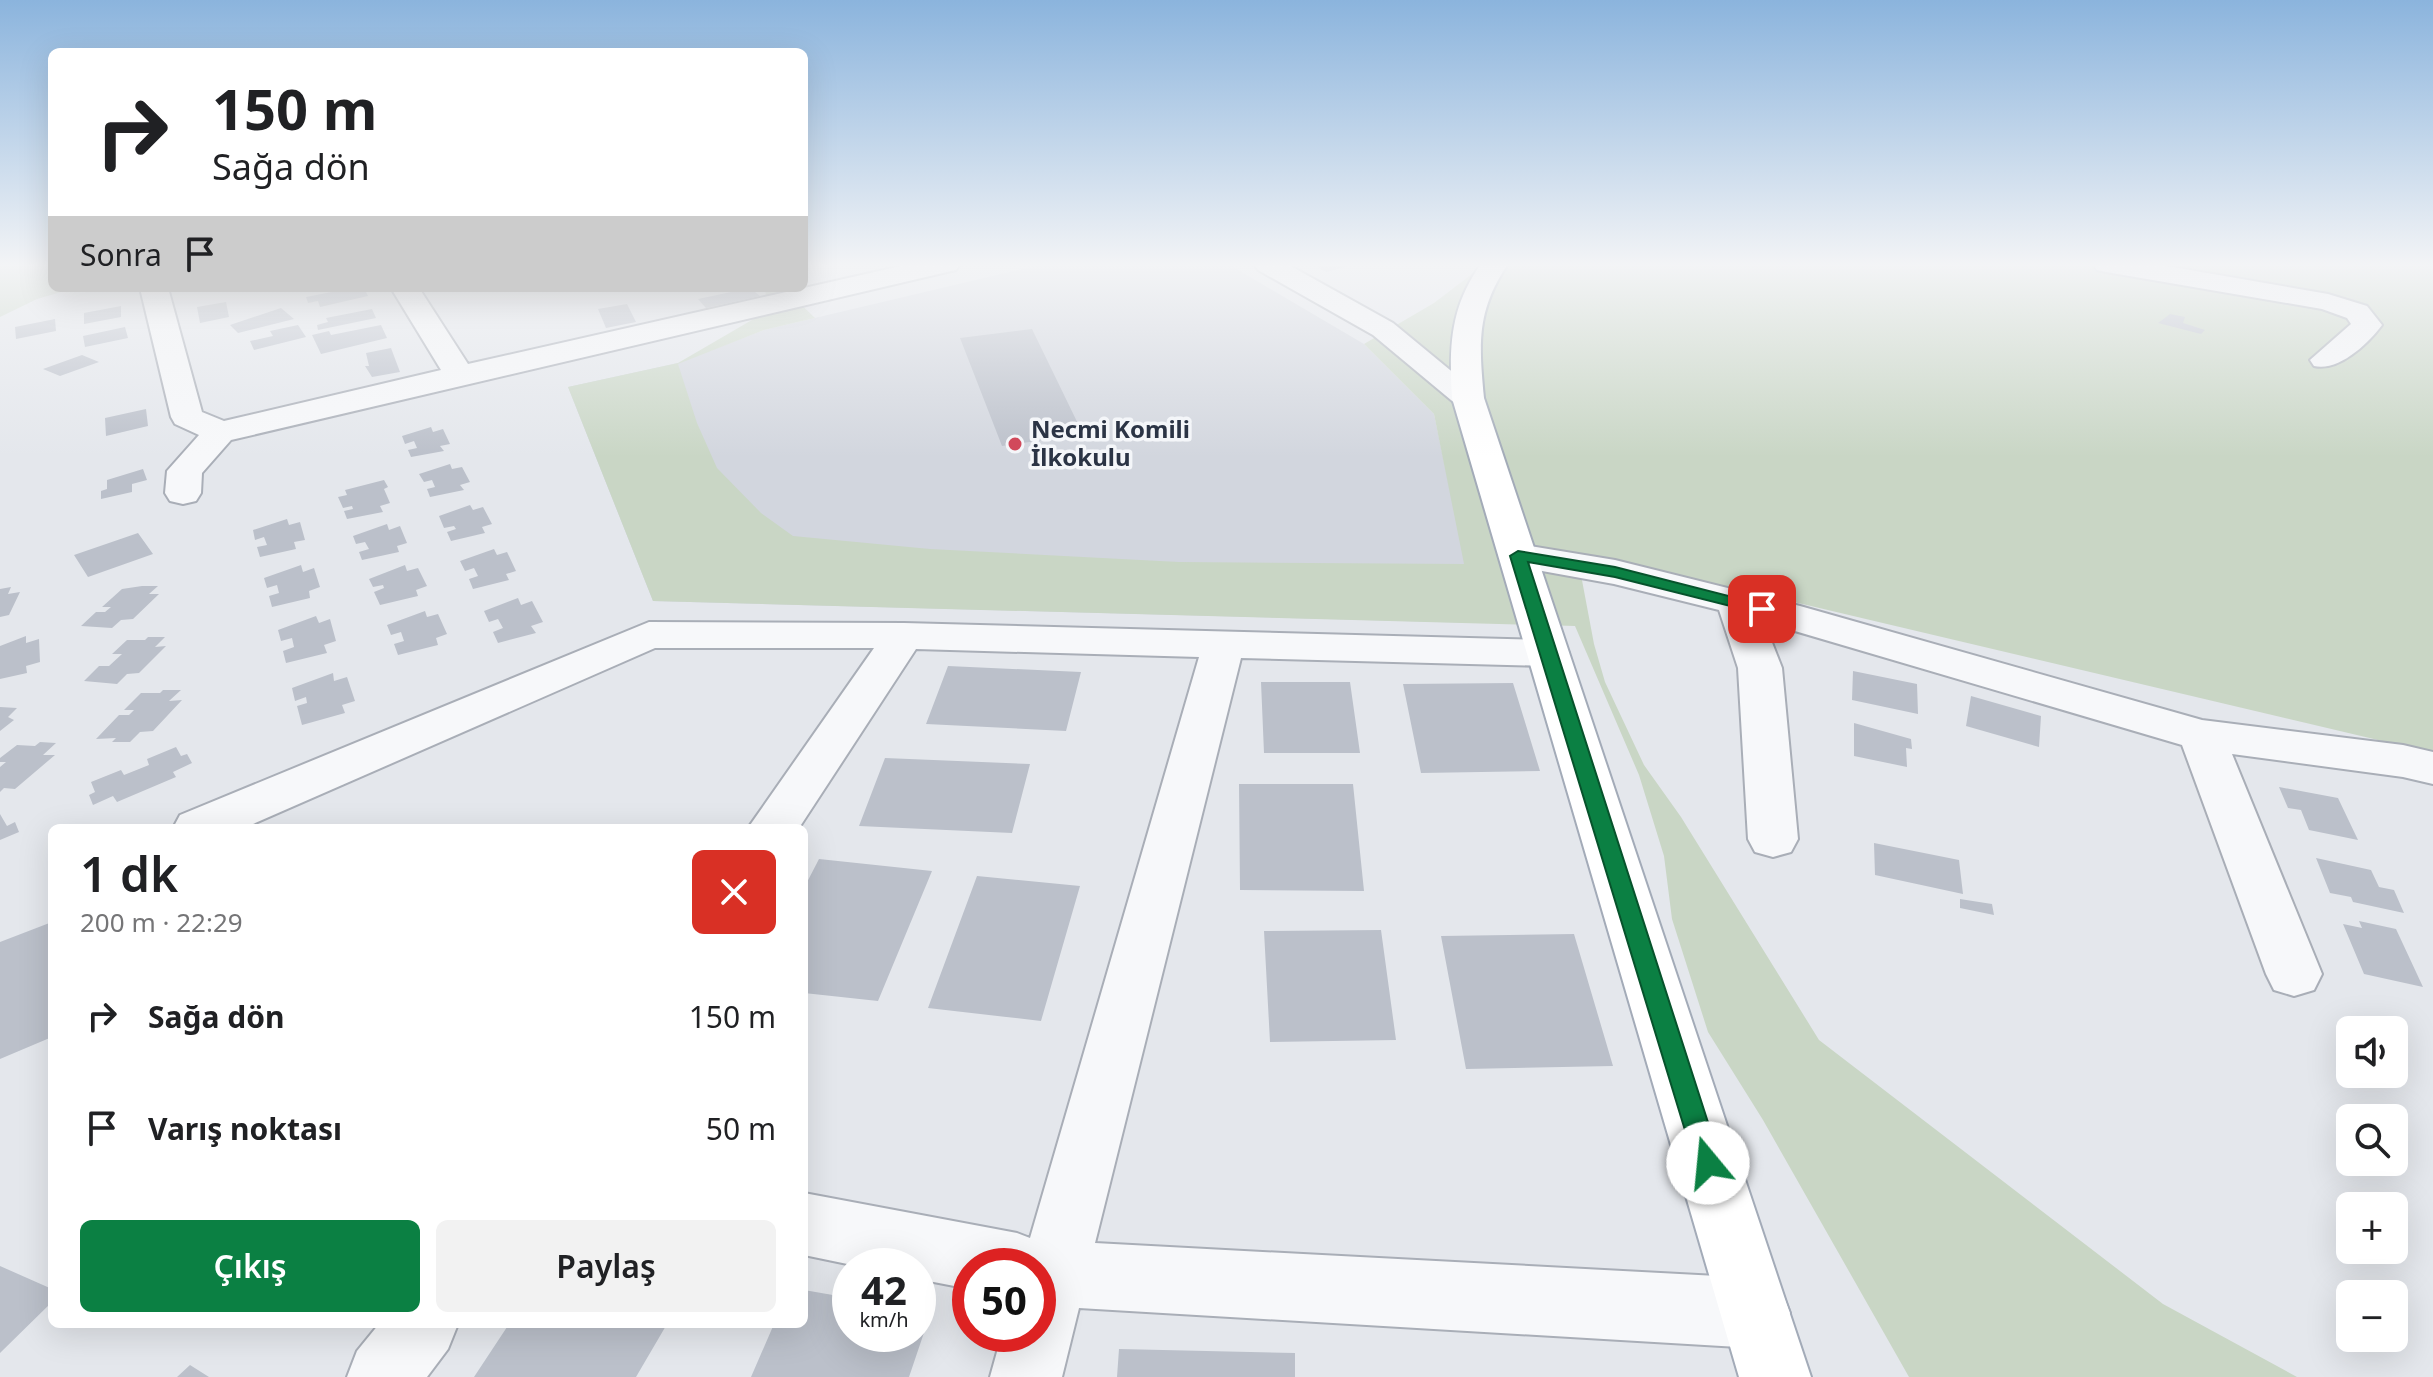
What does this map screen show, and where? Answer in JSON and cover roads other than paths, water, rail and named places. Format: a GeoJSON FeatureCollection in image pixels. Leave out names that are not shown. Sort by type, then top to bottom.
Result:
{"type":"FeatureCollection","features":[{"type":"Feature","properties":{"kind":"main road"},"geometry":{"type":"LineString","coordinates":[[1465,328],[1468,398],[1775,1377]]}},
{"type":"Feature","properties":{"kind":"street"},"geometry":{"type":"LineString","coordinates":[[164,328],[187,417],[220,432],[270,423],[338,403],[654,328]]}},
{"type":"Feature","properties":{"kind":"street"},"geometry":{"type":"LineString","coordinates":[[430,328],[460,375]]}},
{"type":"Feature","properties":{"kind":"street"},"geometry":{"type":"LineString","coordinates":[[1382,328],[1468,398]]}},
{"type":"Feature","properties":{"kind":"street"},"geometry":{"type":"LineString","coordinates":[[2325,360],[2363,328]]}},
{"type":"Feature","properties":{"kind":"street"},"geometry":{"type":"LineString","coordinates":[[183,493],[185,471],[220,432]]}},
{"type":"Feature","properties":{"kind":"street"},"geometry":{"type":"LineString","coordinates":[[1518,556],[1615,572],[1786,615],[2201,735],[2403,761],[2433,768]]}},
{"type":"Feature","properties":{"kind":"street"},"geometry":{"type":"LineString","coordinates":[[1737,604],[1760,668],[1773,839]]}},
{"type":"Feature","properties":{"kind":"street"},"geometry":{"type":"LineString","coordinates":[[207,824],[649,635],[904,636],[1548,653]]}},
{"type":"Feature","properties":{"kind":"street"},"geometry":{"type":"LineString","coordinates":[[776,824],[904,636]]}},
{"type":"Feature","properties":{"kind":"street"},"geometry":{"type":"LineString","coordinates":[[1044,1248],[1223,645]]}},
{"type":"Feature","properties":{"kind":"street"},"geometry":{"type":"LineString","coordinates":[[2201,735],[2294,974]]}},
{"type":"Feature","properties":{"kind":"street"},"geometry":{"type":"LineString","coordinates":[[2301,748],[2433,800]]}},
{"type":"Feature","properties":{"kind":"street"},"geometry":{"type":"LineString","coordinates":[[808,1225],[952,1253]]}},
{"type":"Feature","properties":{"kind":"street"},"geometry":{"type":"LineString","coordinates":[[1056,1271],[1755,1313]]}},
{"type":"Feature","properties":{"kind":"street"},"geometry":{"type":"LineString","coordinates":[[383,1377],[420,1328]]}},
{"type":"Feature","properties":{"kind":"street"},"geometry":{"type":"LineString","coordinates":[[1026,1377],[1029,1352]]}},
{"type":"Feature","properties":{"kind":"place","name":"Necmi Komili İlkokulu"},"geometry":{"type":"Point","coordinates":[1015,444]}}]}
